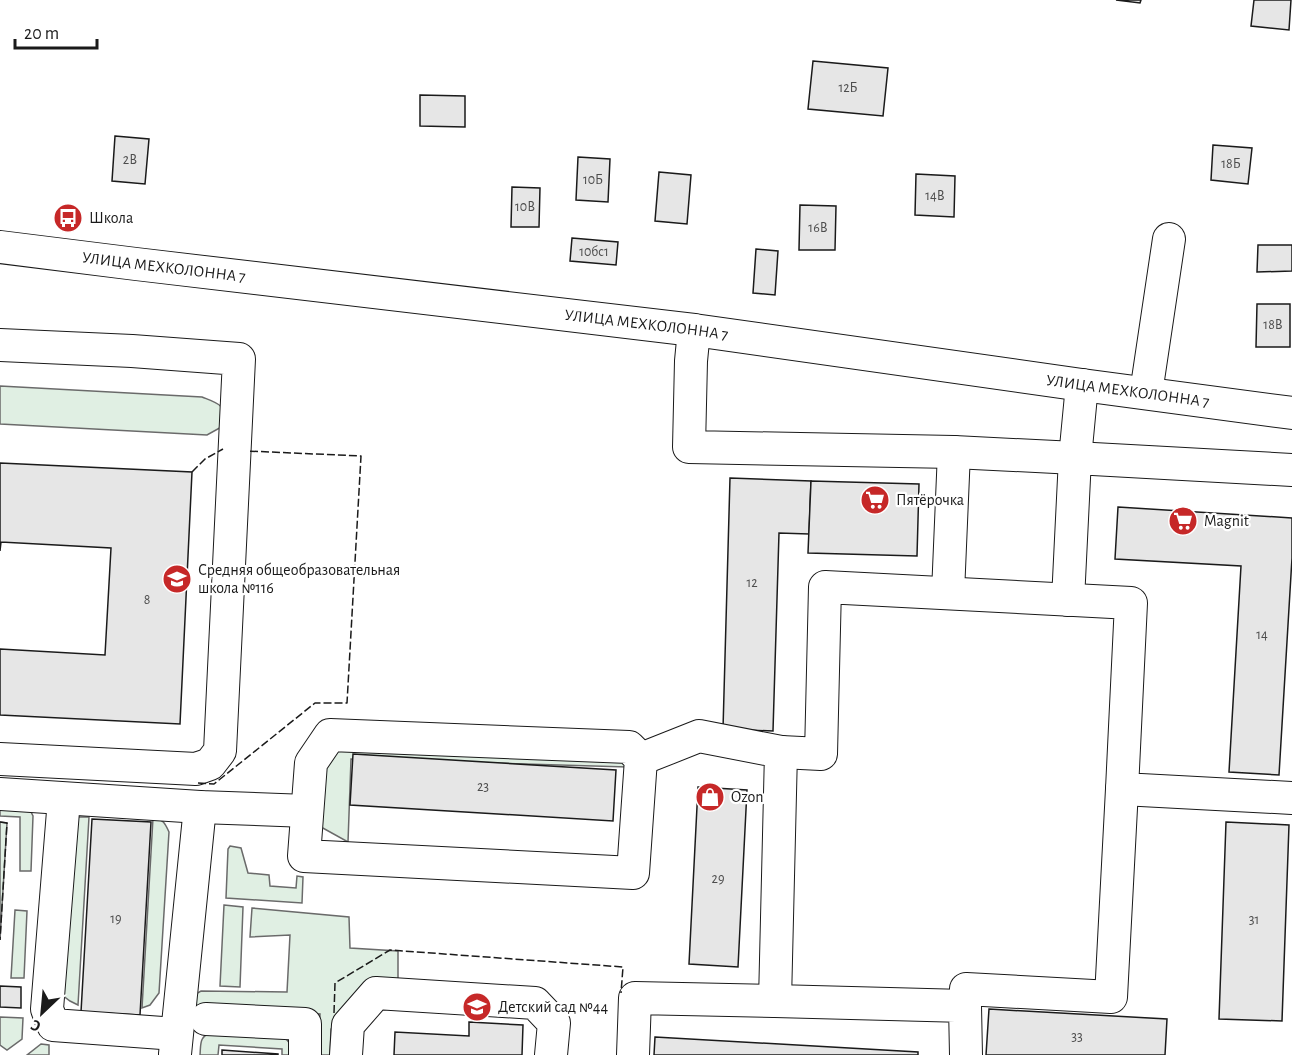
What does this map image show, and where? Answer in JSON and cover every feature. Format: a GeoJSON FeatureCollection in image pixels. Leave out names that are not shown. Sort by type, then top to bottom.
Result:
{"type":"FeatureCollection","features":[{"type":"Feature","properties":{"kind":"street"},"geometry":{"type":"LineString","coordinates":[[1146,393],[1169,239]]}},
{"type":"Feature","properties":{"kind":"street","name":"УЛИЦА МЕХКОЛОННА 7"},"geometry":{"type":"LineString","coordinates":[[0,247],[694,330],[1292,412]]}},
{"type":"Feature","properties":{"kind":"street"},"geometry":{"type":"LineString","coordinates":[[694,330],[689,447],[954,452],[1292,470]]}},
{"type":"Feature","properties":{"kind":"street"},"geometry":{"type":"LineString","coordinates":[[0,345],[239,359],[220,751],[210,764],[196,769],[0,759]]}},
{"type":"Feature","properties":{"kind":"street"},"geometry":{"type":"LineString","coordinates":[[1068,600],[1075,458],[1082,385]]}},
{"type":"Feature","properties":{"kind":"street"},"geometry":{"type":"LineString","coordinates":[[948,593],[954,452]]}},
{"type":"Feature","properties":{"kind":"street"},"geometry":{"type":"LineString","coordinates":[[642,759],[699,736],[782,752],[821,754],[825,587],[1131,603],[1111,997],[966,989],[966,1055]]}},
{"type":"Feature","properties":{"kind":"street"},"geometry":{"type":"LineString","coordinates":[[330,735],[630,747],[642,759],[633,873],[304,856],[307,811],[311,763],[330,735]]}},
{"type":"Feature","properties":{"kind":"street"},"geometry":{"type":"LineString","coordinates":[[776,1001],[782,752]]}},
{"type":"Feature","properties":{"kind":"street"},"geometry":{"type":"LineString","coordinates":[[1122,789],[1292,798]]}},
{"type":"Feature","properties":{"kind":"street"},"geometry":{"type":"LineString","coordinates":[[0,794],[200,807],[307,811]]}},
{"type":"Feature","properties":{"kind":"street"},"geometry":{"type":"LineString","coordinates":[[64,799],[47,1009],[53,1025],[176,1045],[200,807]]}},
{"type":"Feature","properties":{"kind":"street"},"geometry":{"type":"LineString","coordinates":[[206,1018],[305,1024],[347,1040],[376,993],[535,1003],[554,1023],[551,1055]]}},
{"type":"Feature","properties":{"kind":"street"},"geometry":{"type":"LineString","coordinates":[[633,1055],[635,998],[965,1006]]}},
{"type":"Feature","properties":{"kind":"street"},"geometry":{"type":"LineString","coordinates":[[305,1024],[305,1055]]}},
{"type":"Feature","properties":{"kind":"green space"},"geometry":{"type":"Polygon","coordinates":[[[0,386],[202,397],[220,406],[224,413],[225,425],[207,435],[0,424],[0,386]]]}},
{"type":"Feature","properties":{"kind":"green space"},"geometry":{"type":"Polygon","coordinates":[[[331,743],[617,752],[627,767],[351,759],[348,842],[321,827],[322,764],[331,743]]]}},
{"type":"Feature","properties":{"kind":"green space"},"geometry":{"type":"Polygon","coordinates":[[[0,807],[30,810],[33,816],[31,871],[20,871],[20,817],[0,816],[0,807]]]}},
{"type":"Feature","properties":{"kind":"green space"},"geometry":{"type":"Polygon","coordinates":[[[78,817],[89,817],[78,1005],[62,995],[78,817]]]}},
{"type":"Feature","properties":{"kind":"green space"},"geometry":{"type":"Polygon","coordinates":[[[153,818],[163,822],[169,832],[159,993],[150,1005],[142,1008],[153,818]]]}},
{"type":"Feature","properties":{"kind":"green space"},"geometry":{"type":"Polygon","coordinates":[[[0,822],[7,823],[0,940],[0,822]]]}},
{"type":"Feature","properties":{"kind":"green space"},"geometry":{"type":"Polygon","coordinates":[[[230,846],[241,848],[248,873],[269,875],[270,886],[296,888],[297,876],[303,877],[302,903],[226,898],[230,846]]]}},
{"type":"Feature","properties":{"kind":"green space"},"geometry":{"type":"Polygon","coordinates":[[[224,905],[243,907],[240,987],[220,986],[224,905]]]}},
{"type":"Feature","properties":{"kind":"green space"},"geometry":{"type":"Polygon","coordinates":[[[252,908],[349,917],[350,948],[398,951],[398,979],[377,981],[331,1029],[330,1055],[318,1055],[320,1014],[222,1007],[190,1017],[194,995],[201,991],[287,992],[290,935],[250,937],[252,908]]]}},
{"type":"Feature","properties":{"kind":"green space"},"geometry":{"type":"Polygon","coordinates":[[[15,910],[27,911],[24,978],[11,978],[15,910]]]}},
{"type":"Feature","properties":{"kind":"green space"},"geometry":{"type":"Polygon","coordinates":[[[0,1017],[23,1018],[22,1039],[7,1050],[0,1045],[0,1017]]]}},
{"type":"Feature","properties":{"kind":"green space"},"geometry":{"type":"Polygon","coordinates":[[[212,1031],[283,1035],[295,1050],[294,1055],[282,1055],[282,1049],[219,1045],[218,1055],[200,1055],[203,1038],[212,1031]]]}},
{"type":"Feature","properties":{"kind":"green space"},"geometry":{"type":"Polygon","coordinates":[[[41,1044],[49,1045],[49,1055],[27,1055],[41,1044]]]}},
{"type":"Feature","properties":{"kind":"building"},"geometry":{"type":"Polygon","coordinates":[[[1116,0],[1141,0],[1140,3],[1116,0]]]}},
{"type":"Feature","properties":{"kind":"building"},"geometry":{"type":"Polygon","coordinates":[[[1254,0],[1291,0],[1289,30],[1251,26],[1254,0]]]}},
{"type":"Feature","properties":{"kind":"building"},"geometry":{"type":"Polygon","coordinates":[[[813,61],[888,68],[883,116],[808,109],[813,61]]]}},
{"type":"Feature","properties":{"kind":"building"},"geometry":{"type":"Polygon","coordinates":[[[420,95],[465,96],[465,127],[420,126],[420,95]]]}},
{"type":"Feature","properties":{"kind":"building"},"geometry":{"type":"Polygon","coordinates":[[[115,136],[149,139],[145,184],[112,181],[115,136]]]}},
{"type":"Feature","properties":{"kind":"building"},"geometry":{"type":"Polygon","coordinates":[[[1213,145],[1252,148],[1248,184],[1211,180],[1213,145]]]}},
{"type":"Feature","properties":{"kind":"building"},"geometry":{"type":"Polygon","coordinates":[[[578,157],[610,159],[608,202],[576,200],[578,157]]]}},
{"type":"Feature","properties":{"kind":"building"},"geometry":{"type":"Polygon","coordinates":[[[659,172],[691,175],[687,224],[655,221],[659,172]]]}},
{"type":"Feature","properties":{"kind":"building"},"geometry":{"type":"Polygon","coordinates":[[[916,174],[955,176],[954,217],[915,215],[916,174]]]}},
{"type":"Feature","properties":{"kind":"building"},"geometry":{"type":"Polygon","coordinates":[[[512,187],[540,188],[539,227],[511,227],[512,187]]]}},
{"type":"Feature","properties":{"kind":"building"},"geometry":{"type":"Polygon","coordinates":[[[800,205],[836,206],[835,250],[799,250],[800,205]]]}},
{"type":"Feature","properties":{"kind":"building"},"geometry":{"type":"Polygon","coordinates":[[[572,238],[618,242],[616,265],[570,261],[572,238]]]}},
{"type":"Feature","properties":{"kind":"building"},"geometry":{"type":"Polygon","coordinates":[[[1258,245],[1292,245],[1292,271],[1257,272],[1258,245]]]}},
{"type":"Feature","properties":{"kind":"building"},"geometry":{"type":"Polygon","coordinates":[[[756,249],[778,251],[775,295],[753,293],[756,249]]]}},
{"type":"Feature","properties":{"kind":"building"},"geometry":{"type":"Polygon","coordinates":[[[1257,304],[1290,304],[1290,347],[1256,347],[1257,304]]]}},
{"type":"Feature","properties":{"kind":"building"},"geometry":{"type":"Polygon","coordinates":[[[0,463],[192,472],[180,724],[0,715],[0,649],[105,655],[111,548],[1,542],[0,551],[0,463]]]}},
{"type":"Feature","properties":{"kind":"building"},"geometry":{"type":"Polygon","coordinates":[[[730,478],[811,481],[809,534],[779,533],[773,731],[723,729],[730,478]]]}},
{"type":"Feature","properties":{"kind":"building"},"geometry":{"type":"Polygon","coordinates":[[[811,481],[919,484],[917,556],[808,553],[811,481]]]}},
{"type":"Feature","properties":{"kind":"building"},"geometry":{"type":"Polygon","coordinates":[[[1118,507],[1292,518],[1292,558],[1279,775],[1229,772],[1241,566],[1115,559],[1118,507]]]}},
{"type":"Feature","properties":{"kind":"building"},"geometry":{"type":"Polygon","coordinates":[[[353,754],[616,770],[613,821],[350,805],[353,754]]]}},
{"type":"Feature","properties":{"kind":"building"},"geometry":{"type":"Polygon","coordinates":[[[698,787],[747,790],[738,967],[689,964],[698,787]]]}},
{"type":"Feature","properties":{"kind":"building"},"geometry":{"type":"Polygon","coordinates":[[[92,819],[151,822],[140,1015],[81,1012],[92,819]]]}},
{"type":"Feature","properties":{"kind":"building"},"geometry":{"type":"Polygon","coordinates":[[[1226,822],[1289,825],[1282,1021],[1219,1019],[1226,822]]]}},
{"type":"Feature","properties":{"kind":"building"},"geometry":{"type":"Polygon","coordinates":[[[0,986],[21,987],[21,1008],[0,1007],[0,986]]]}},
{"type":"Feature","properties":{"kind":"building"},"geometry":{"type":"Polygon","coordinates":[[[989,1009],[1167,1019],[1165,1055],[986,1055],[989,1009]]]}},
{"type":"Feature","properties":{"kind":"building"},"geometry":{"type":"Polygon","coordinates":[[[469,1022],[523,1025],[522,1055],[394,1055],[395,1032],[469,1036],[469,1022]]]}},
{"type":"Feature","properties":{"kind":"building"},"geometry":{"type":"Polygon","coordinates":[[[655,1037],[918,1052],[918,1055],[654,1055],[655,1037]]]}},
{"type":"Feature","properties":{"kind":"building"},"geometry":{"type":"Polygon","coordinates":[[[222,1050],[278,1054],[278,1055],[222,1055],[222,1050]]]}},
{"type":"Feature","properties":{"kind":"fence"},"geometry":{"type":"LineString","coordinates":[[192,472],[205,459],[223,449]]}},
{"type":"Feature","properties":{"kind":"fence"},"geometry":{"type":"LineString","coordinates":[[198,783],[214,784],[315,703],[347,703],[361,456],[247,451]]}},
{"type":"Feature","properties":{"kind":"fence"},"geometry":{"type":"LineString","coordinates":[[0,822],[7,823],[0,940]]}},
{"type":"Feature","properties":{"kind":"fence"},"geometry":{"type":"LineString","coordinates":[[334,1013],[335,983],[390,950],[623,967],[621,993]]}},
{"type":"Feature","properties":{"kind":"place","name":"Школа"},"geometry":{"type":"Point","coordinates":[68,218]}},
{"type":"Feature","properties":{"kind":"place","name":"Пятёрочка"},"geometry":{"type":"Point","coordinates":[875,500]}},
{"type":"Feature","properties":{"kind":"place","name":"Magnit"},"geometry":{"type":"Point","coordinates":[1183,521]}},
{"type":"Feature","properties":{"kind":"place","name":"Средняя общеобразовательная школа №116"},"geometry":{"type":"Point","coordinates":[177,579]}},
{"type":"Feature","properties":{"kind":"place","name":"Ozon"},"geometry":{"type":"Point","coordinates":[710,797]}},
{"type":"Feature","properties":{"kind":"place","name":"Детский сад №44"},"geometry":{"type":"Point","coordinates":[477,1007]}}]}
